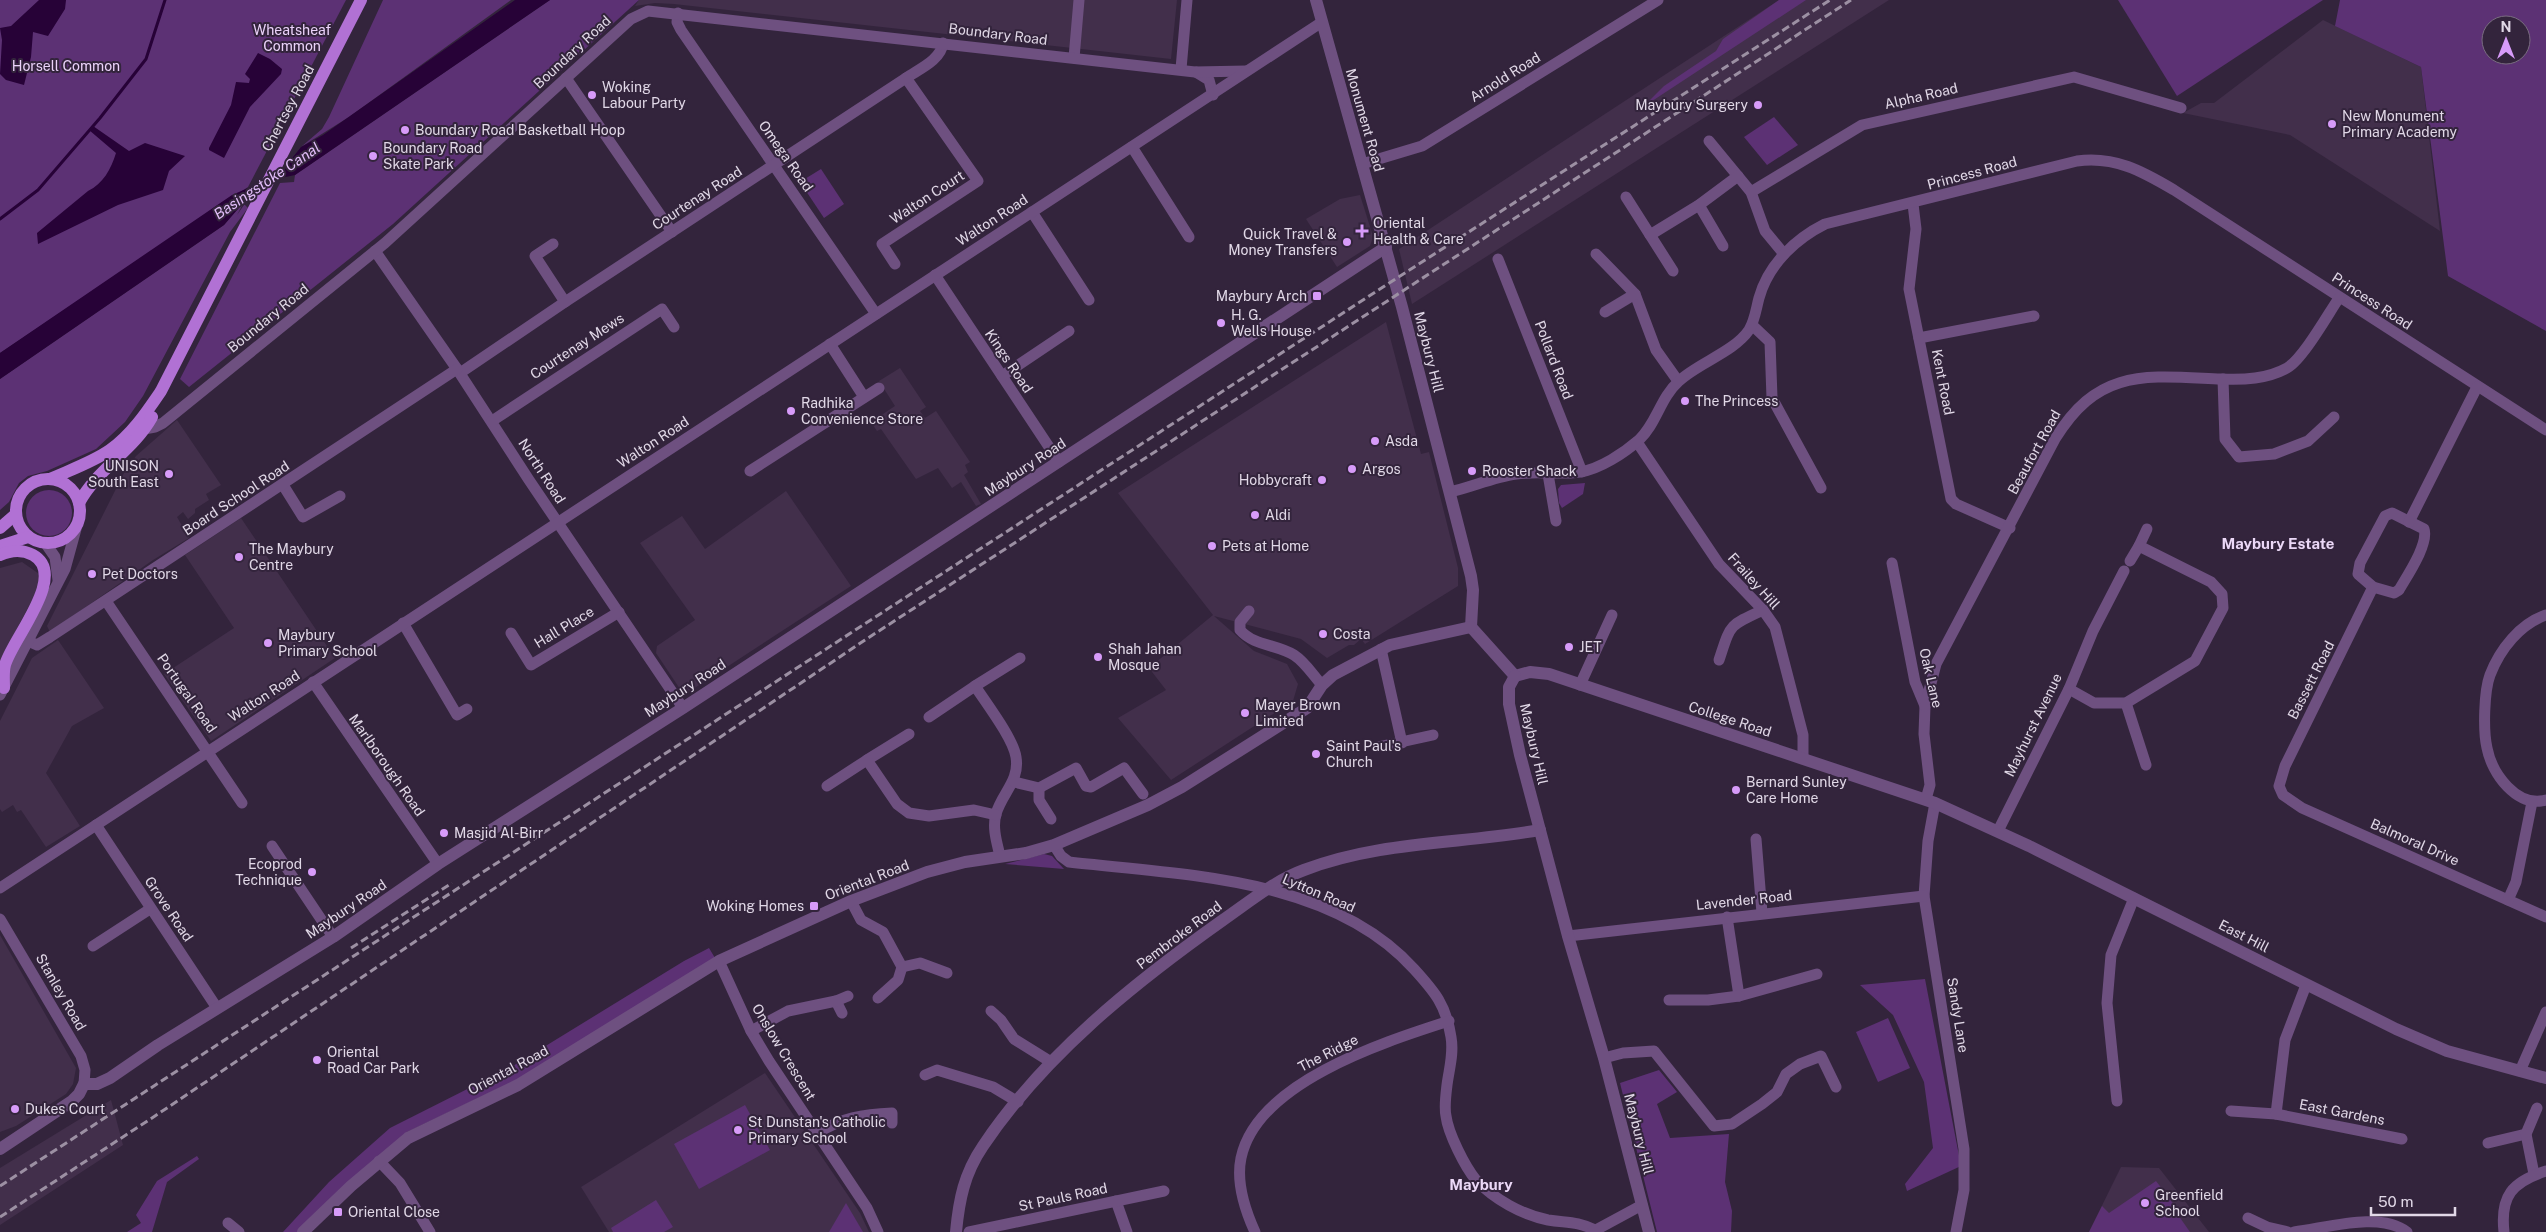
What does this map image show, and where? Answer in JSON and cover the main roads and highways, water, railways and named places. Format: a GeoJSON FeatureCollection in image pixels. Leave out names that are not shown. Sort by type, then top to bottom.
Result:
{"type":"FeatureCollection","features":[{"type":"Feature","properties":{"kind":"main road","name":"Chertsey Road"},"geometry":{"type":"LineString","coordinates":[[79,503],[95,478],[136,441],[144,429],[148,416],[361,0]]}},
{"type":"Feature","properties":{"kind":"main road","name":"Chertsey Road"},"geometry":{"type":"LineString","coordinates":[[50,479],[110,450],[148,416]]}},
{"type":"Feature","properties":{"kind":"main road"},"geometry":{"type":"LineString","coordinates":[[50,479],[68,486],[74,492],[79,503],[80,519],[76,529],[63,540],[46,544],[28,537],[22,531],[16,514],[16,504],[25,488],[41,480],[50,479]]}},
{"type":"Feature","properties":{"kind":"main road"},"geometry":{"type":"LineString","coordinates":[[0,528],[16,514]]}},
{"type":"Feature","properties":{"kind":"main road"},"geometry":{"type":"LineString","coordinates":[[0,546],[28,537]]}},
{"type":"Feature","properties":{"kind":"main road"},"geometry":{"type":"LineString","coordinates":[[0,555],[20,551],[31,554],[42,563],[46,574],[42,591],[5,665],[2,692]]}},
{"type":"Feature","properties":{"kind":"water","name":"Horsell Common"},"geometry":{"type":"Polygon","coordinates":[[[39,0],[66,0],[65,9],[48,36],[33,32],[31,57],[24,85],[6,80],[0,74],[2,40],[0,28],[11,26],[39,0]]]}},
{"type":"Feature","properties":{"kind":"water","name":"Basingstoke Canal"},"geometry":{"type":"Polygon","coordinates":[[[515,0],[550,0],[295,175],[281,178],[243,203],[224,225],[0,379],[0,353],[232,195],[255,185],[289,162],[301,147],[323,135],[515,0]]]}},
{"type":"Feature","properties":{"kind":"water"},"geometry":{"type":"Polygon","coordinates":[[[258,53],[270,59],[282,69],[281,74],[250,107],[224,158],[209,150],[209,148],[231,105],[236,82],[249,83],[250,79],[245,74],[258,53]]]}},
{"type":"Feature","properties":{"kind":"water"},"geometry":{"type":"Polygon","coordinates":[[[93,126],[129,151],[145,143],[185,156],[169,171],[163,190],[118,205],[38,244],[37,233],[98,184],[112,165],[116,153],[89,130],[93,126]]]}},
{"type":"Feature","properties":{"kind":"waterway"},"geometry":{"type":"LineString","coordinates":[[0,219],[38,190],[100,118],[146,59],[165,0]]}},
{"type":"Feature","properties":{"kind":"railway"},"geometry":{"type":"LineString","coordinates":[[0,1186],[1383,287],[1830,0]]}},
{"type":"Feature","properties":{"kind":"railway"},"geometry":{"type":"LineString","coordinates":[[0,1217],[152,1118],[865,640],[1851,0]]}},
{"type":"Feature","properties":{"kind":"railway"},"geometry":{"type":"LineString","coordinates":[[351,948],[452,883]]}},
{"type":"Feature","properties":{"kind":"place","name":"Woking Labour Party"},"geometry":{"type":"Point","coordinates":[592,95]}},
{"type":"Feature","properties":{"kind":"place","name":"Maybury Surgery"},"geometry":{"type":"Point","coordinates":[1758,105]}},
{"type":"Feature","properties":{"kind":"place","name":"New Monument Primary Academy"},"geometry":{"type":"Point","coordinates":[2332,124]}},
{"type":"Feature","properties":{"kind":"place","name":"Boundary Road Basketball Hoop"},"geometry":{"type":"Point","coordinates":[405,130]}},
{"type":"Feature","properties":{"kind":"place","name":"Boundary Road Skate Park"},"geometry":{"type":"Point","coordinates":[373,156]}},
{"type":"Feature","properties":{"kind":"place","name":"Oriental Health & Care"},"geometry":{"type":"Point","coordinates":[1362,231]}},
{"type":"Feature","properties":{"kind":"place","name":"Quick Travel & Money Transfers"},"geometry":{"type":"Point","coordinates":[1347,242]}},
{"type":"Feature","properties":{"kind":"place","name":"Maybury Arch"},"geometry":{"type":"Point","coordinates":[1317,296]}},
{"type":"Feature","properties":{"kind":"place","name":"H. G. Wells House"},"geometry":{"type":"Point","coordinates":[1221,323]}},
{"type":"Feature","properties":{"kind":"place","name":"The Princess"},"geometry":{"type":"Point","coordinates":[1685,401]}},
{"type":"Feature","properties":{"kind":"place","name":"Radhika Convenience Store"},"geometry":{"type":"Point","coordinates":[791,411]}},
{"type":"Feature","properties":{"kind":"place","name":"Asda"},"geometry":{"type":"Point","coordinates":[1375,441]}},
{"type":"Feature","properties":{"kind":"place","name":"Argos"},"geometry":{"type":"Point","coordinates":[1352,469]}},
{"type":"Feature","properties":{"kind":"place","name":"Rooster Shack"},"geometry":{"type":"Point","coordinates":[1472,471]}},
{"type":"Feature","properties":{"kind":"place","name":"UNISON South East"},"geometry":{"type":"Point","coordinates":[169,474]}},
{"type":"Feature","properties":{"kind":"place","name":"Hobbycraft"},"geometry":{"type":"Point","coordinates":[1322,480]}},
{"type":"Feature","properties":{"kind":"place","name":"Aldi"},"geometry":{"type":"Point","coordinates":[1255,515]}},
{"type":"Feature","properties":{"kind":"place","name":"Pets at Home"},"geometry":{"type":"Point","coordinates":[1212,546]}},
{"type":"Feature","properties":{"kind":"place","name":"The Maybury Centre"},"geometry":{"type":"Point","coordinates":[239,557]}},
{"type":"Feature","properties":{"kind":"place","name":"Pet Doctors"},"geometry":{"type":"Point","coordinates":[92,574]}},
{"type":"Feature","properties":{"kind":"place","name":"Costa"},"geometry":{"type":"Point","coordinates":[1323,634]}},
{"type":"Feature","properties":{"kind":"place","name":"Maybury Primary School"},"geometry":{"type":"Point","coordinates":[268,643]}},
{"type":"Feature","properties":{"kind":"place","name":"JET"},"geometry":{"type":"Point","coordinates":[1569,647]}},
{"type":"Feature","properties":{"kind":"place","name":"Shah Jahan Mosque"},"geometry":{"type":"Point","coordinates":[1098,657]}},
{"type":"Feature","properties":{"kind":"place","name":"Mayer Brown Limited"},"geometry":{"type":"Point","coordinates":[1245,713]}},
{"type":"Feature","properties":{"kind":"place","name":"Saint Paul's Church"},"geometry":{"type":"Point","coordinates":[1316,754]}},
{"type":"Feature","properties":{"kind":"place","name":"Bernard Sunley Care Home"},"geometry":{"type":"Point","coordinates":[1736,790]}},
{"type":"Feature","properties":{"kind":"place","name":"Masjid Al-Birr"},"geometry":{"type":"Point","coordinates":[444,833]}},
{"type":"Feature","properties":{"kind":"place","name":"Ecoprod Technique"},"geometry":{"type":"Point","coordinates":[312,872]}},
{"type":"Feature","properties":{"kind":"place","name":"Woking Homes"},"geometry":{"type":"Point","coordinates":[814,906]}},
{"type":"Feature","properties":{"kind":"place","name":"Oriental Road Car Park"},"geometry":{"type":"Point","coordinates":[317,1060]}},
{"type":"Feature","properties":{"kind":"place","name":"Dukes Court"},"geometry":{"type":"Point","coordinates":[15,1109]}},
{"type":"Feature","properties":{"kind":"place","name":"St Dunstan's Catholic Primary School"},"geometry":{"type":"Point","coordinates":[738,1130]}},
{"type":"Feature","properties":{"kind":"place","name":"Greenfield School"},"geometry":{"type":"Point","coordinates":[2145,1203]}},
{"type":"Feature","properties":{"kind":"place","name":"Oriental Close"},"geometry":{"type":"Point","coordinates":[338,1212]}},
{"type":"Feature","properties":{"kind":"district","name":"Maybury Estate"},"geometry":{"type":"Point","coordinates":[2278,544]}},
{"type":"Feature","properties":{"kind":"district","name":"Maybury"},"geometry":{"type":"Point","coordinates":[1481,1185]}},
{"type":"Feature","properties":{"kind":"park label","name":"Wheatsheaf Common"},"geometry":{"type":"Point","coordinates":[292,38]}}]}
